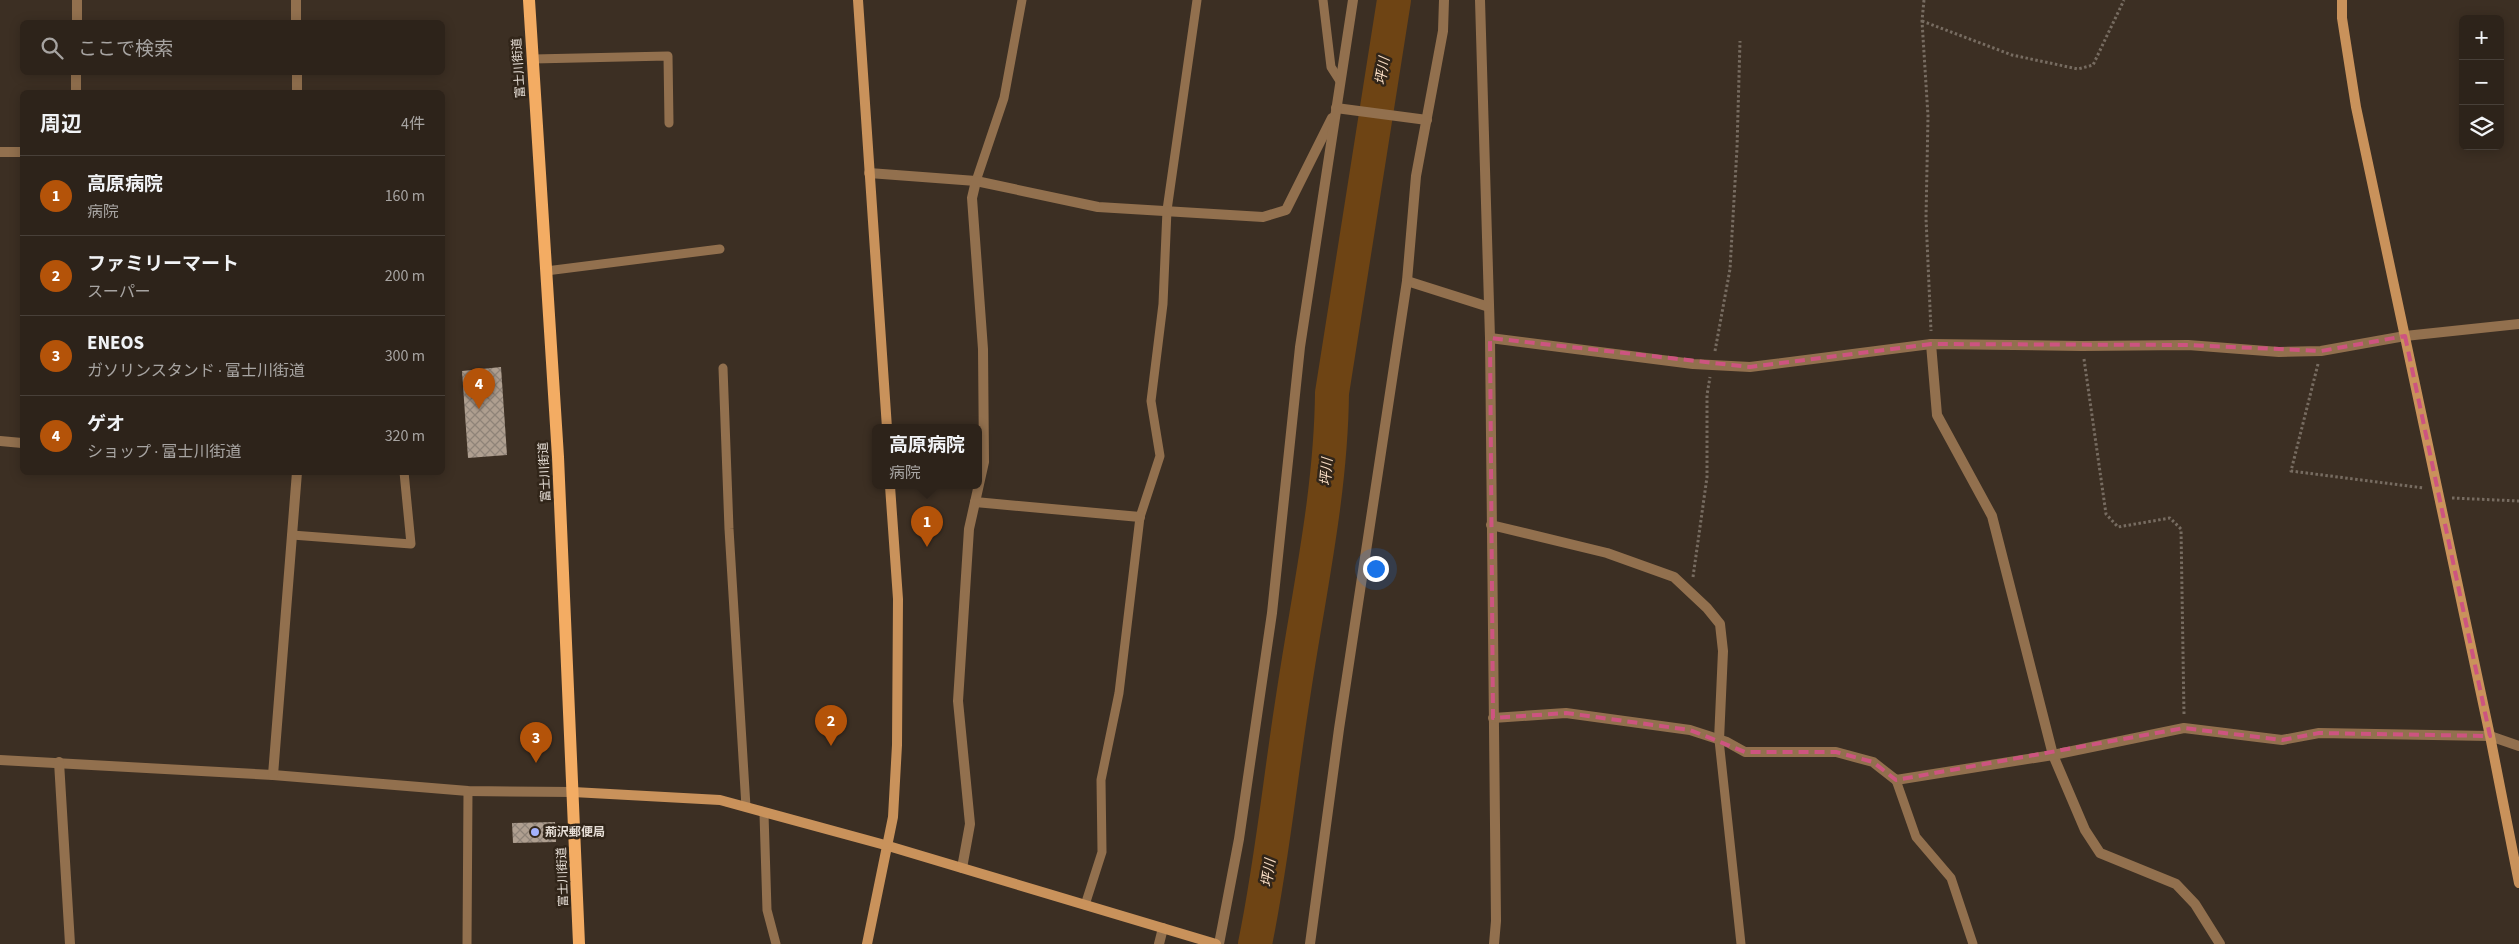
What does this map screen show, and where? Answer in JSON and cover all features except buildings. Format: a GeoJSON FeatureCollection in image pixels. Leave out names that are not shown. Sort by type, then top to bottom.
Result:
{"type":"FeatureCollection","features":[{"type":"Feature","properties":{"kind":"main road","name":"富士川街道"},"geometry":{"type":"LineString","coordinates":[[529,0],[558,457],[579,944]]}},
{"type":"Feature","properties":{"kind":"street"},"geometry":{"type":"LineString","coordinates":[[77,0],[77,20]]}},
{"type":"Feature","properties":{"kind":"street"},"geometry":{"type":"LineString","coordinates":[[296,0],[296,20]]}},
{"type":"Feature","properties":{"kind":"street"},"geometry":{"type":"LineString","coordinates":[[858,0],[886,424]]}},
{"type":"Feature","properties":{"kind":"street"},"geometry":{"type":"LineString","coordinates":[[0,760],[273,776],[468,791],[573,792],[720,800],[764,814],[886,845],[1217,944],[1239,840],[1272,613],[1300,347],[1353,0]]}},
{"type":"Feature","properties":{"kind":"street"},"geometry":{"type":"LineString","coordinates":[[1310,944],[1339,729],[1407,281],[1416,176],[1443,31],[1444,0]]}},
{"type":"Feature","properties":{"kind":"street"},"geometry":{"type":"LineString","coordinates":[[1480,0],[1490,338],[1496,921],[1494,944]]}},
{"type":"Feature","properties":{"kind":"street"},"geometry":{"type":"LineString","coordinates":[[2342,0],[2342,18],[2356,107],[2490,736],[2519,883]]}},
{"type":"Feature","properties":{"kind":"street"},"geometry":{"type":"LineString","coordinates":[[76,75],[76,90]]}},
{"type":"Feature","properties":{"kind":"street"},"geometry":{"type":"LineString","coordinates":[[297,75],[297,90]]}},
{"type":"Feature","properties":{"kind":"street"},"geometry":{"type":"LineString","coordinates":[[870,173],[976,181],[1098,207],[1263,217],[1286,210],[1336,108]]}},
{"type":"Feature","properties":{"kind":"street"},"geometry":{"type":"LineString","coordinates":[[1336,108],[1427,120]]}},
{"type":"Feature","properties":{"kind":"street"},"geometry":{"type":"LineString","coordinates":[[0,152],[20,152]]}},
{"type":"Feature","properties":{"kind":"street"},"geometry":{"type":"LineString","coordinates":[[976,181],[972,198],[983,349],[984,462],[982,471]]}},
{"type":"Feature","properties":{"kind":"street"},"geometry":{"type":"LineString","coordinates":[[1407,281],[1489,308]]}},
{"type":"Feature","properties":{"kind":"street"},"geometry":{"type":"LineString","coordinates":[[1490,338],[1712,365],[1750,367],[1931,344],[2188,345],[2279,352],[2321,351],[2405,336],[2519,324]]}},
{"type":"Feature","properties":{"kind":"street"},"geometry":{"type":"LineString","coordinates":[[1931,344],[1937,415],[1992,516],[2053,755],[2085,830],[2100,853],[2176,884],[2195,904],[2220,944]]}},
{"type":"Feature","properties":{"kind":"street"},"geometry":{"type":"LineString","coordinates":[[0,441],[20,442]]}},
{"type":"Feature","properties":{"kind":"street"},"geometry":{"type":"LineString","coordinates":[[273,776],[297,475]]}},
{"type":"Feature","properties":{"kind":"street"},"geometry":{"type":"LineString","coordinates":[[867,944],[892,817],[898,686],[898,599],[890,489]]}},
{"type":"Feature","properties":{"kind":"street"},"geometry":{"type":"LineString","coordinates":[[962,868],[970,824],[958,701],[969,529],[978,489]]}},
{"type":"Feature","properties":{"kind":"street"},"geometry":{"type":"LineString","coordinates":[[975,502],[1140,517]]}},
{"type":"Feature","properties":{"kind":"street"},"geometry":{"type":"LineString","coordinates":[[1491,525],[1607,553],[1674,577],[1691,593],[1720,624],[1722,651],[1719,740]]}},
{"type":"Feature","properties":{"kind":"street"},"geometry":{"type":"LineString","coordinates":[[1493,718],[1566,713],[1690,730],[1745,752],[1836,752],[1873,762],[1896,780],[2053,755],[2184,728],[2282,740],[2319,733],[2490,736],[2519,746]]}},
{"type":"Feature","properties":{"kind":"street"},"geometry":{"type":"LineString","coordinates":[[59,762],[70,944]]}},
{"type":"Feature","properties":{"kind":"street"},"geometry":{"type":"LineString","coordinates":[[1159,944],[1163,928]]}},
{"type":"Feature","properties":{"kind":"lane"},"geometry":{"type":"LineString","coordinates":[[976,181],[1004,98],[1022,0]]}},
{"type":"Feature","properties":{"kind":"lane"},"geometry":{"type":"LineString","coordinates":[[1085,905],[1102,852],[1101,780],[1120,693],[1140,517],[1160,456],[1152,401],[1163,304],[1166,210],[1197,0]]}},
{"type":"Feature","properties":{"kind":"lane"},"geometry":{"type":"LineString","coordinates":[[1323,0],[1331,67],[1340,81]]}},
{"type":"Feature","properties":{"kind":"lane"},"geometry":{"type":"LineString","coordinates":[[533,59],[668,56],[669,124]]}},
{"type":"Feature","properties":{"kind":"lane"},"geometry":{"type":"LineString","coordinates":[[546,271],[720,249]]}},
{"type":"Feature","properties":{"kind":"lane"},"geometry":{"type":"LineString","coordinates":[[723,368],[728,529],[746,807]]}},
{"type":"Feature","properties":{"kind":"lane"},"geometry":{"type":"LineString","coordinates":[[292,535],[410,544],[404,475]]}},
{"type":"Feature","properties":{"kind":"lane"},"geometry":{"type":"LineString","coordinates":[[1719,740],[1741,944]]}},
{"type":"Feature","properties":{"kind":"lane"},"geometry":{"type":"LineString","coordinates":[[1896,780],[1916,837],[1951,878],[1973,944]]}},
{"type":"Feature","properties":{"kind":"lane"},"geometry":{"type":"LineString","coordinates":[[467,944],[468,791]]}},
{"type":"Feature","properties":{"kind":"lane"},"geometry":{"type":"LineString","coordinates":[[764,814],[767,910],[776,944]]}},
{"type":"Feature","properties":{"kind":"path"},"geometry":{"type":"LineString","coordinates":[[1924,0],[1922,21],[1928,116],[1926,218],[1931,344]]}},
{"type":"Feature","properties":{"kind":"path"},"geometry":{"type":"LineString","coordinates":[[1922,21],[2012,55],[2078,69],[2093,65],[2124,0]]}},
{"type":"Feature","properties":{"kind":"path"},"geometry":{"type":"LineString","coordinates":[[1691,593],[1708,476],[1708,395],[1730,269],[1737,148],[1740,41]]}},
{"type":"Feature","properties":{"kind":"path"},"geometry":{"type":"LineString","coordinates":[[2082,346],[2106,514],[2118,526],[2170,518],[2181,529],[2184,728]]}},
{"type":"Feature","properties":{"kind":"path"},"geometry":{"type":"LineString","coordinates":[[2321,351],[2292,472],[2439,494],[2519,501]]}},
{"type":"Feature","properties":{"kind":"highlighted area"},"geometry":{"type":"Polygon","coordinates":[[[2405,336],[2490,736],[2319,733],[2282,740],[2184,728],[1896,780],[1873,762],[1836,752],[1745,752],[1690,730],[1566,713],[1493,718],[1490,338],[1750,367],[1931,344],[2188,345],[2321,351],[2405,336]]]}},
{"type":"Feature","properties":{"kind":"waterway","name":"坪川"},"geometry":{"type":"LineString","coordinates":[[1255,944],[1318,545],[1328,469],[1332,393],[1394,0]]}},
{"type":"Feature","properties":{"kind":"place","name":"ゲオ"},"geometry":{"type":"Point","coordinates":[479,409]}},
{"type":"Feature","properties":{"kind":"place","name":"高原病院"},"geometry":{"type":"Point","coordinates":[927,547]}},
{"type":"Feature","properties":{"kind":"place","name":"ファミリーマート"},"geometry":{"type":"Point","coordinates":[831,746]}},
{"type":"Feature","properties":{"kind":"place","name":"ENEOS"},"geometry":{"type":"Point","coordinates":[536,763]}},
{"type":"Feature","properties":{"kind":"place","name":"荊沢郵便局"},"geometry":{"type":"Point","coordinates":[535,832]}}]}
